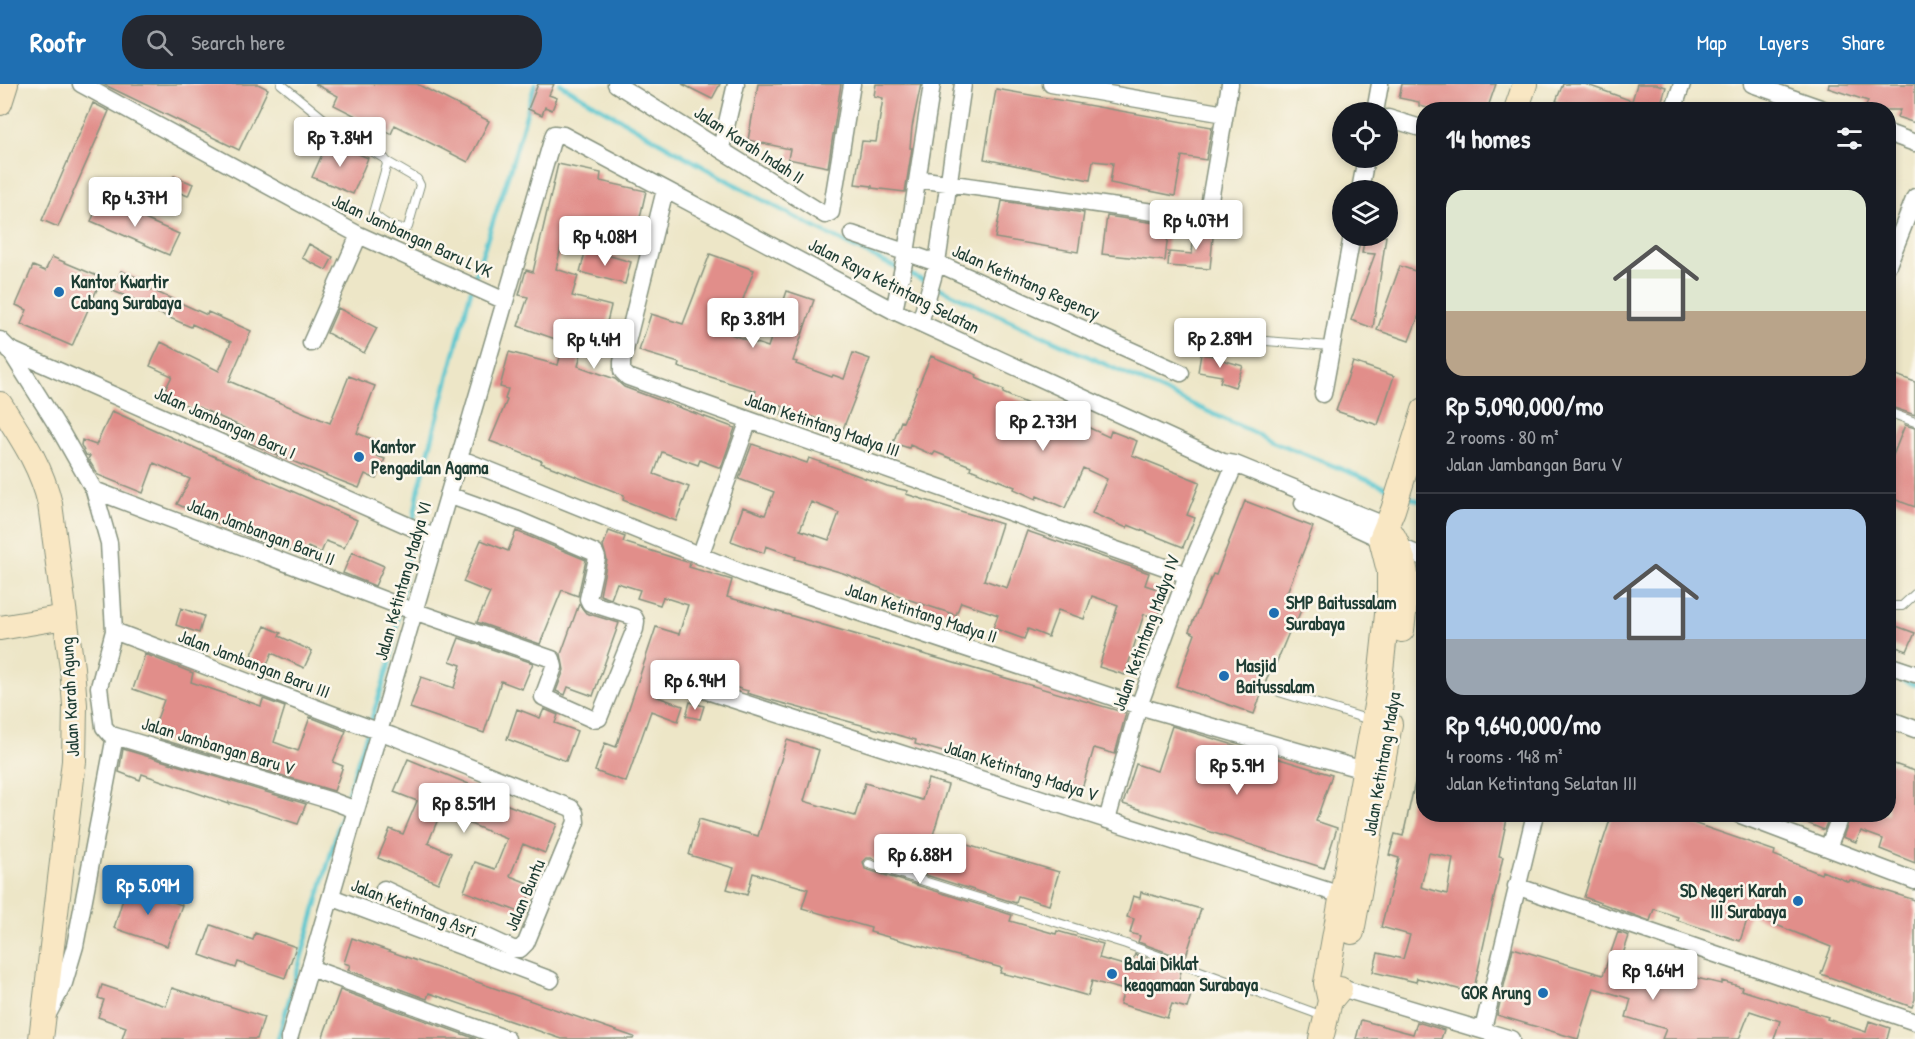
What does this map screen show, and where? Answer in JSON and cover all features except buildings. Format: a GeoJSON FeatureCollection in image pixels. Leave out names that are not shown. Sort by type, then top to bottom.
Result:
{"type":"FeatureCollection","features":[{"type":"Feature","properties":{"kind":"street"},"geometry":{"type":"LineString","coordinates":[[0,103],[6,84]]}},
{"type":"Feature","properties":{"kind":"street","name":"Jalan Jambangan Baru LVK"},"geometry":{"type":"LineString","coordinates":[[81,84],[359,236],[505,301]]}},
{"type":"Feature","properties":{"kind":"street","name":"Jalan Karah Indah II"},"geometry":{"type":"LineString","coordinates":[[616,84],[721,148],[823,215],[831,212],[852,84]]}},
{"type":"Feature","properties":{"kind":"street"},"geometry":{"type":"LineString","coordinates":[[721,148],[736,84]]}},
{"type":"Feature","properties":{"kind":"street"},"geometry":{"type":"LineString","coordinates":[[894,310],[905,258],[932,84]]}},
{"type":"Feature","properties":{"kind":"street"},"geometry":{"type":"LineString","coordinates":[[920,323],[935,267],[963,84]]}},
{"type":"Feature","properties":{"kind":"street"},"geometry":{"type":"LineString","coordinates":[[1051,84],[1225,114]]}},
{"type":"Feature","properties":{"kind":"street"},"geometry":{"type":"LineString","coordinates":[[918,179],[1196,218],[1204,214],[1209,206],[1230,84]]}},
{"type":"Feature","properties":{"kind":"street"},"geometry":{"type":"LineString","coordinates":[[1377,102],[1380,84]]}},
{"type":"Feature","properties":{"kind":"street"},"geometry":{"type":"LineString","coordinates":[[1519,102],[1525,84]]}},
{"type":"Feature","properties":{"kind":"street"},"geometry":{"type":"LineString","coordinates":[[1676,102],[1682,84]]}},
{"type":"Feature","properties":{"kind":"street"},"geometry":{"type":"LineString","coordinates":[[1752,84],[1798,102]]}},
{"type":"Feature","properties":{"kind":"street"},"geometry":{"type":"LineString","coordinates":[[1398,121],[1416,127]]}},
{"type":"Feature","properties":{"kind":"street","name":"Jalan Raya Ketintang Selatan"},"geometry":{"type":"LineString","coordinates":[[554,134],[563,135],[920,323],[1389,535],[1416,552]]}},
{"type":"Feature","properties":{"kind":"street","name":"Jalan Ketintang Madya VI"},"geometry":{"type":"LineString","coordinates":[[289,1039],[331,897],[344,806],[428,535],[448,495],[551,136],[554,134]]}},
{"type":"Feature","properties":{"kind":"street"},"geometry":{"type":"LineString","coordinates":[[1896,136],[1915,143]]}},
{"type":"Feature","properties":{"kind":"street","name":"Jalan Ketintang Madya III"},"geometry":{"type":"LineString","coordinates":[[665,190],[622,362],[622,371],[628,377],[1187,575]]}},
{"type":"Feature","properties":{"kind":"street"},"geometry":{"type":"LineString","coordinates":[[1896,245],[1915,197]]}},
{"type":"Feature","properties":{"kind":"street","name":"Jalan Ketintang Regency"},"geometry":{"type":"LineString","coordinates":[[852,234],[905,258],[935,267],[1181,373]]}},
{"type":"Feature","properties":{"kind":"street"},"geometry":{"type":"LineString","coordinates":[[311,343],[359,236]]}},
{"type":"Feature","properties":{"kind":"street"},"geometry":{"type":"LineString","coordinates":[[1323,394],[1350,246]]}},
{"type":"Feature","properties":{"kind":"street"},"geometry":{"type":"LineString","coordinates":[[4,344],[61,432],[94,490],[109,543],[114,631],[99,687],[104,727],[115,736]]}},
{"type":"Feature","properties":{"kind":"street","name":"Jalan Jambangan Baru I"},"geometry":{"type":"LineString","coordinates":[[4,344],[428,535]]}},
{"type":"Feature","properties":{"kind":"street","name":"Jalan Karah Agung"},"geometry":{"type":"LineString","coordinates":[[0,404],[36,460],[46,484],[50,504],[56,619],[75,705],[74,761],[42,1033]]}},
{"type":"Feature","properties":{"kind":"street"},"geometry":{"type":"LineString","coordinates":[[700,556],[749,420]]}},
{"type":"Feature","properties":{"kind":"street","name":"Jalan Ketintang Madya II"},"geometry":{"type":"LineString","coordinates":[[459,458],[764,581],[1139,706],[1372,772]]}},
{"type":"Feature","properties":{"kind":"street","name":"Jalan Ketintang Madya"},"geometry":{"type":"LineString","coordinates":[[1329,1006],[1372,772],[1374,721],[1389,596],[1389,535],[1413,463]]}},
{"type":"Feature","properties":{"kind":"street","name":"Jalan Ketintang Madya IV"},"geometry":{"type":"LineString","coordinates":[[1107,820],[1139,706],[1230,465]]}},
{"type":"Feature","properties":{"kind":"street","name":"Jalan Jambangan Baru II"},"geometry":{"type":"LineString","coordinates":[[94,490],[404,607],[552,658],[554,667],[543,697],[592,719],[600,717],[635,629],[636,621],[634,616],[591,604],[589,601],[597,558],[594,552],[519,520],[448,495]]}},
{"type":"Feature","properties":{"kind":"street","name":"Jalan Ketintang Madya"},"geometry":{"type":"LineString","coordinates":[[1329,1006],[1341,895],[1372,772],[1396,693],[1415,582],[1407,574],[1389,535]]}},
{"type":"Feature","properties":{"kind":"street"},"geometry":{"type":"LineString","coordinates":[[0,628],[56,619]]}},
{"type":"Feature","properties":{"kind":"street","name":"Jalan Jambangan Baru III"},"geometry":{"type":"LineString","coordinates":[[114,631],[369,728]]}},
{"type":"Feature","properties":{"kind":"street"},"geometry":{"type":"LineString","coordinates":[[1896,667],[1915,674]]}},
{"type":"Feature","properties":{"kind":"street","name":"Jalan Ketintang Madya V"},"geometry":{"type":"LineString","coordinates":[[688,685],[1341,895]]}},
{"type":"Feature","properties":{"kind":"street"},"geometry":{"type":"LineString","coordinates":[[1896,722],[1915,729]]}},
{"type":"Feature","properties":{"kind":"street","name":"Jalan Buntu"},"geometry":{"type":"LineString","coordinates":[[369,728],[571,808],[576,819],[526,943],[520,949],[513,949],[384,890]]}},
{"type":"Feature","properties":{"kind":"street","name":"Jalan Jambangan Baru V"},"geometry":{"type":"LineString","coordinates":[[42,1033],[63,983],[75,946],[115,736],[344,806]]}},
{"type":"Feature","properties":{"kind":"street"},"geometry":{"type":"LineString","coordinates":[[1483,1029],[1533,822]]}},
{"type":"Feature","properties":{"kind":"street"},"geometry":{"type":"LineString","coordinates":[[1759,822],[1915,880]]}},
{"type":"Feature","properties":{"kind":"street"},"geometry":{"type":"LineString","coordinates":[[1828,848],[1837,822]]}},
{"type":"Feature","properties":{"kind":"street"},"geometry":{"type":"LineString","coordinates":[[1516,886],[1915,1022]]}},
{"type":"Feature","properties":{"kind":"street","name":"Jalan Ketintang Asri"},"geometry":{"type":"LineString","coordinates":[[331,897],[551,980]]}},
{"type":"Feature","properties":{"kind":"street"},"geometry":{"type":"LineString","coordinates":[[310,968],[507,1039]]}},
{"type":"Feature","properties":{"kind":"street"},"geometry":{"type":"LineString","coordinates":[[1329,1006],[1483,1029],[1511,1039]]}},
{"type":"Feature","properties":{"kind":"lane"},"geometry":{"type":"LineString","coordinates":[[281,84],[340,132],[417,179],[420,185],[408,227],[405,230],[400,230],[381,220],[373,213],[386,161]]}},
{"type":"Feature","properties":{"kind":"lane"},"geometry":{"type":"LineString","coordinates":[[1215,337],[1330,346]]}},
{"type":"Feature","properties":{"kind":"lane"},"geometry":{"type":"LineString","coordinates":[[1896,415],[1915,422]]}},
{"type":"Feature","properties":{"kind":"lane"},"geometry":{"type":"LineString","coordinates":[[1896,606],[1902,606],[1915,594]]}},
{"type":"Feature","properties":{"kind":"lane"},"geometry":{"type":"LineString","coordinates":[[1279,692],[1374,721]]}},
{"type":"Feature","properties":{"kind":"lane"},"geometry":{"type":"LineString","coordinates":[[869,864],[1329,1006]]}},
{"type":"Feature","properties":{"kind":"waterway"},"geometry":{"type":"LineString","coordinates":[[473,282],[511,167],[535,84]]}},
{"type":"Feature","properties":{"kind":"waterway"},"geometry":{"type":"LineString","coordinates":[[560,84],[787,213],[927,282]]}},
{"type":"Feature","properties":{"kind":"waterway"},"geometry":{"type":"LineString","coordinates":[[935,286],[1270,440],[1393,490]]}},
{"type":"Feature","properties":{"kind":"waterway"},"geometry":{"type":"LineString","coordinates":[[413,523],[419,489],[471,290]]}},
{"type":"Feature","properties":{"kind":"waterway"},"geometry":{"type":"LineString","coordinates":[[1406,496],[1416,500]]}},
{"type":"Feature","properties":{"kind":"waterway"},"geometry":{"type":"LineString","coordinates":[[278,1039],[350,786],[391,659],[412,532]]}},
{"type":"Feature","properties":{"kind":"waterway"},"geometry":{"type":"LineString","coordinates":[[1896,678],[1915,685]]}},
{"type":"Feature","properties":{"kind":"place","name":"Kantor Kwartir Cabang Surabaya"},"geometry":{"type":"Point","coordinates":[59,292]}},
{"type":"Feature","properties":{"kind":"place","name":"Kantor Pengadilan Agama"},"geometry":{"type":"Point","coordinates":[359,457]}},
{"type":"Feature","properties":{"kind":"place","name":"SMP Baitussalam Surabaya"},"geometry":{"type":"Point","coordinates":[1274,613]}},
{"type":"Feature","properties":{"kind":"place","name":"Masjid Baitussalam"},"geometry":{"type":"Point","coordinates":[1224,676]}},
{"type":"Feature","properties":{"kind":"place","name":"SD Negeri Karah III Surabaya"},"geometry":{"type":"Point","coordinates":[1798,901]}},
{"type":"Feature","properties":{"kind":"place","name":"Balai Diklat keagamaan Surabaya"},"geometry":{"type":"Point","coordinates":[1112,974]}},
{"type":"Feature","properties":{"kind":"place","name":"GOR Arung"},"geometry":{"type":"Point","coordinates":[1543,993]}}]}
